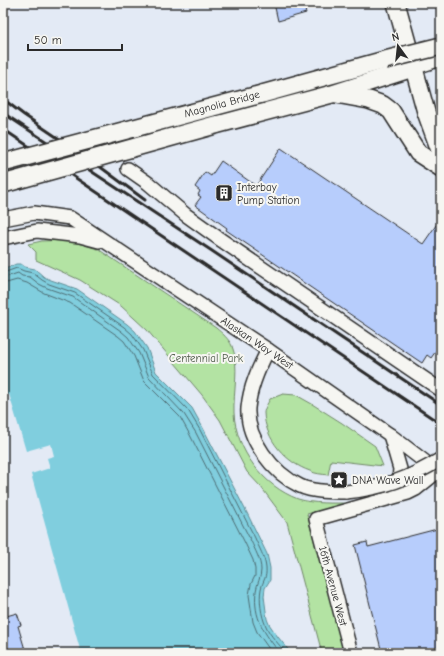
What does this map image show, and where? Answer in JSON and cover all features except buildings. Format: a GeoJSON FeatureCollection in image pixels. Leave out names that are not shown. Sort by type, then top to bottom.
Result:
{"type":"FeatureCollection","features":[{"type":"Feature","properties":{"kind":"main road"},"geometry":{"type":"LineString","coordinates":[[396,3],[413,68],[428,118],[441,153]]}},
{"type":"Feature","properties":{"kind":"main road","name":"Magnolia Bridge"},"geometry":{"type":"LineString","coordinates":[[5,164],[441,46]]}},
{"type":"Feature","properties":{"kind":"main road","name":"Magnolia Bridge"},"geometry":{"type":"LineString","coordinates":[[3,184],[332,94],[413,68]]}},
{"type":"Feature","properties":{"kind":"main road"},"geometry":{"type":"LineString","coordinates":[[332,94],[369,100],[383,105],[391,112],[418,153],[441,168]]}},
{"type":"Feature","properties":{"kind":"street"},"geometry":{"type":"LineString","coordinates":[[413,68],[441,58]]}},
{"type":"Feature","properties":{"kind":"street"},"geometry":{"type":"LineString","coordinates":[[128,169],[148,183],[186,215],[221,240],[441,390]]}},
{"type":"Feature","properties":{"kind":"street"},"geometry":{"type":"LineString","coordinates":[[3,219],[34,213],[54,215],[53,233]]}},
{"type":"Feature","properties":{"kind":"street","name":"Alaskan Way West"},"geometry":{"type":"LineString","coordinates":[[54,215],[70,218],[268,350],[440,468]]}},
{"type":"Feature","properties":{"kind":"street"},"geometry":{"type":"LineString","coordinates":[[3,238],[37,231],[80,236],[110,245]]}},
{"type":"Feature","properties":{"kind":"street"},"geometry":{"type":"LineString","coordinates":[[268,350],[252,382],[248,409],[249,422],[251,433],[257,445],[267,459],[286,478],[301,487],[331,492],[346,492],[369,489],[392,483],[426,469],[440,468]]}},
{"type":"Feature","properties":{"kind":"street"},"geometry":{"type":"LineString","coordinates":[[390,435],[400,469],[399,488],[393,498]]}},
{"type":"Feature","properties":{"kind":"street"},"geometry":{"type":"LineString","coordinates":[[393,498],[416,489],[440,468]]}},
{"type":"Feature","properties":{"kind":"street","name":"16th Avenue West"},"geometry":{"type":"LineString","coordinates":[[351,653],[316,519],[393,498]]}},
{"type":"Feature","properties":{"kind":"green space","name":"Centennial Park"},"geometry":{"type":"Polygon","coordinates":[[[67,240],[98,249],[216,328],[231,343],[236,362],[234,413],[236,427],[246,453],[263,476],[285,493],[304,501],[349,503],[307,514],[344,653],[322,653],[287,522],[261,487],[247,472],[220,420],[202,395],[147,330],[121,306],[80,280],[36,260],[36,252],[28,244],[42,241],[67,240]]]}},
{"type":"Feature","properties":{"kind":"green space"},"geometry":{"type":"Polygon","coordinates":[[[283,394],[296,395],[312,404],[375,446],[383,466],[331,460],[328,475],[312,472],[293,462],[278,449],[268,432],[265,423],[264,411],[270,399],[283,394]]]}},
{"type":"Feature","properties":{"kind":"water"},"geometry":{"type":"Polygon","coordinates":[[[16,264],[21,264],[25,267],[35,269],[44,277],[77,289],[127,324],[135,331],[147,348],[156,372],[192,408],[267,554],[270,568],[270,580],[265,588],[264,596],[267,619],[278,637],[291,653],[3,653],[3,270],[16,264]]]}},
{"type":"Feature","properties":{"kind":"pier"},"geometry":{"type":"Polygon","coordinates":[[[3,390],[6,395],[9,394],[26,451],[51,444],[54,456],[47,458],[50,468],[31,474],[81,653],[3,653],[3,390]]]}},
{"type":"Feature","properties":{"kind":"railway"},"geometry":{"type":"LineString","coordinates":[[3,99],[145,200]]}},
{"type":"Feature","properties":{"kind":"railway"},"geometry":{"type":"LineString","coordinates":[[3,113],[441,405]]}},
{"type":"Feature","properties":{"kind":"railway"},"geometry":{"type":"LineString","coordinates":[[3,129],[441,424]]}},
{"type":"Feature","properties":{"kind":"place","name":"Interbay Pump Station"},"geometry":{"type":"Point","coordinates":[224,193]}},
{"type":"Feature","properties":{"kind":"place","name":"DNA Wave Wall"},"geometry":{"type":"Point","coordinates":[339,480]}}]}
